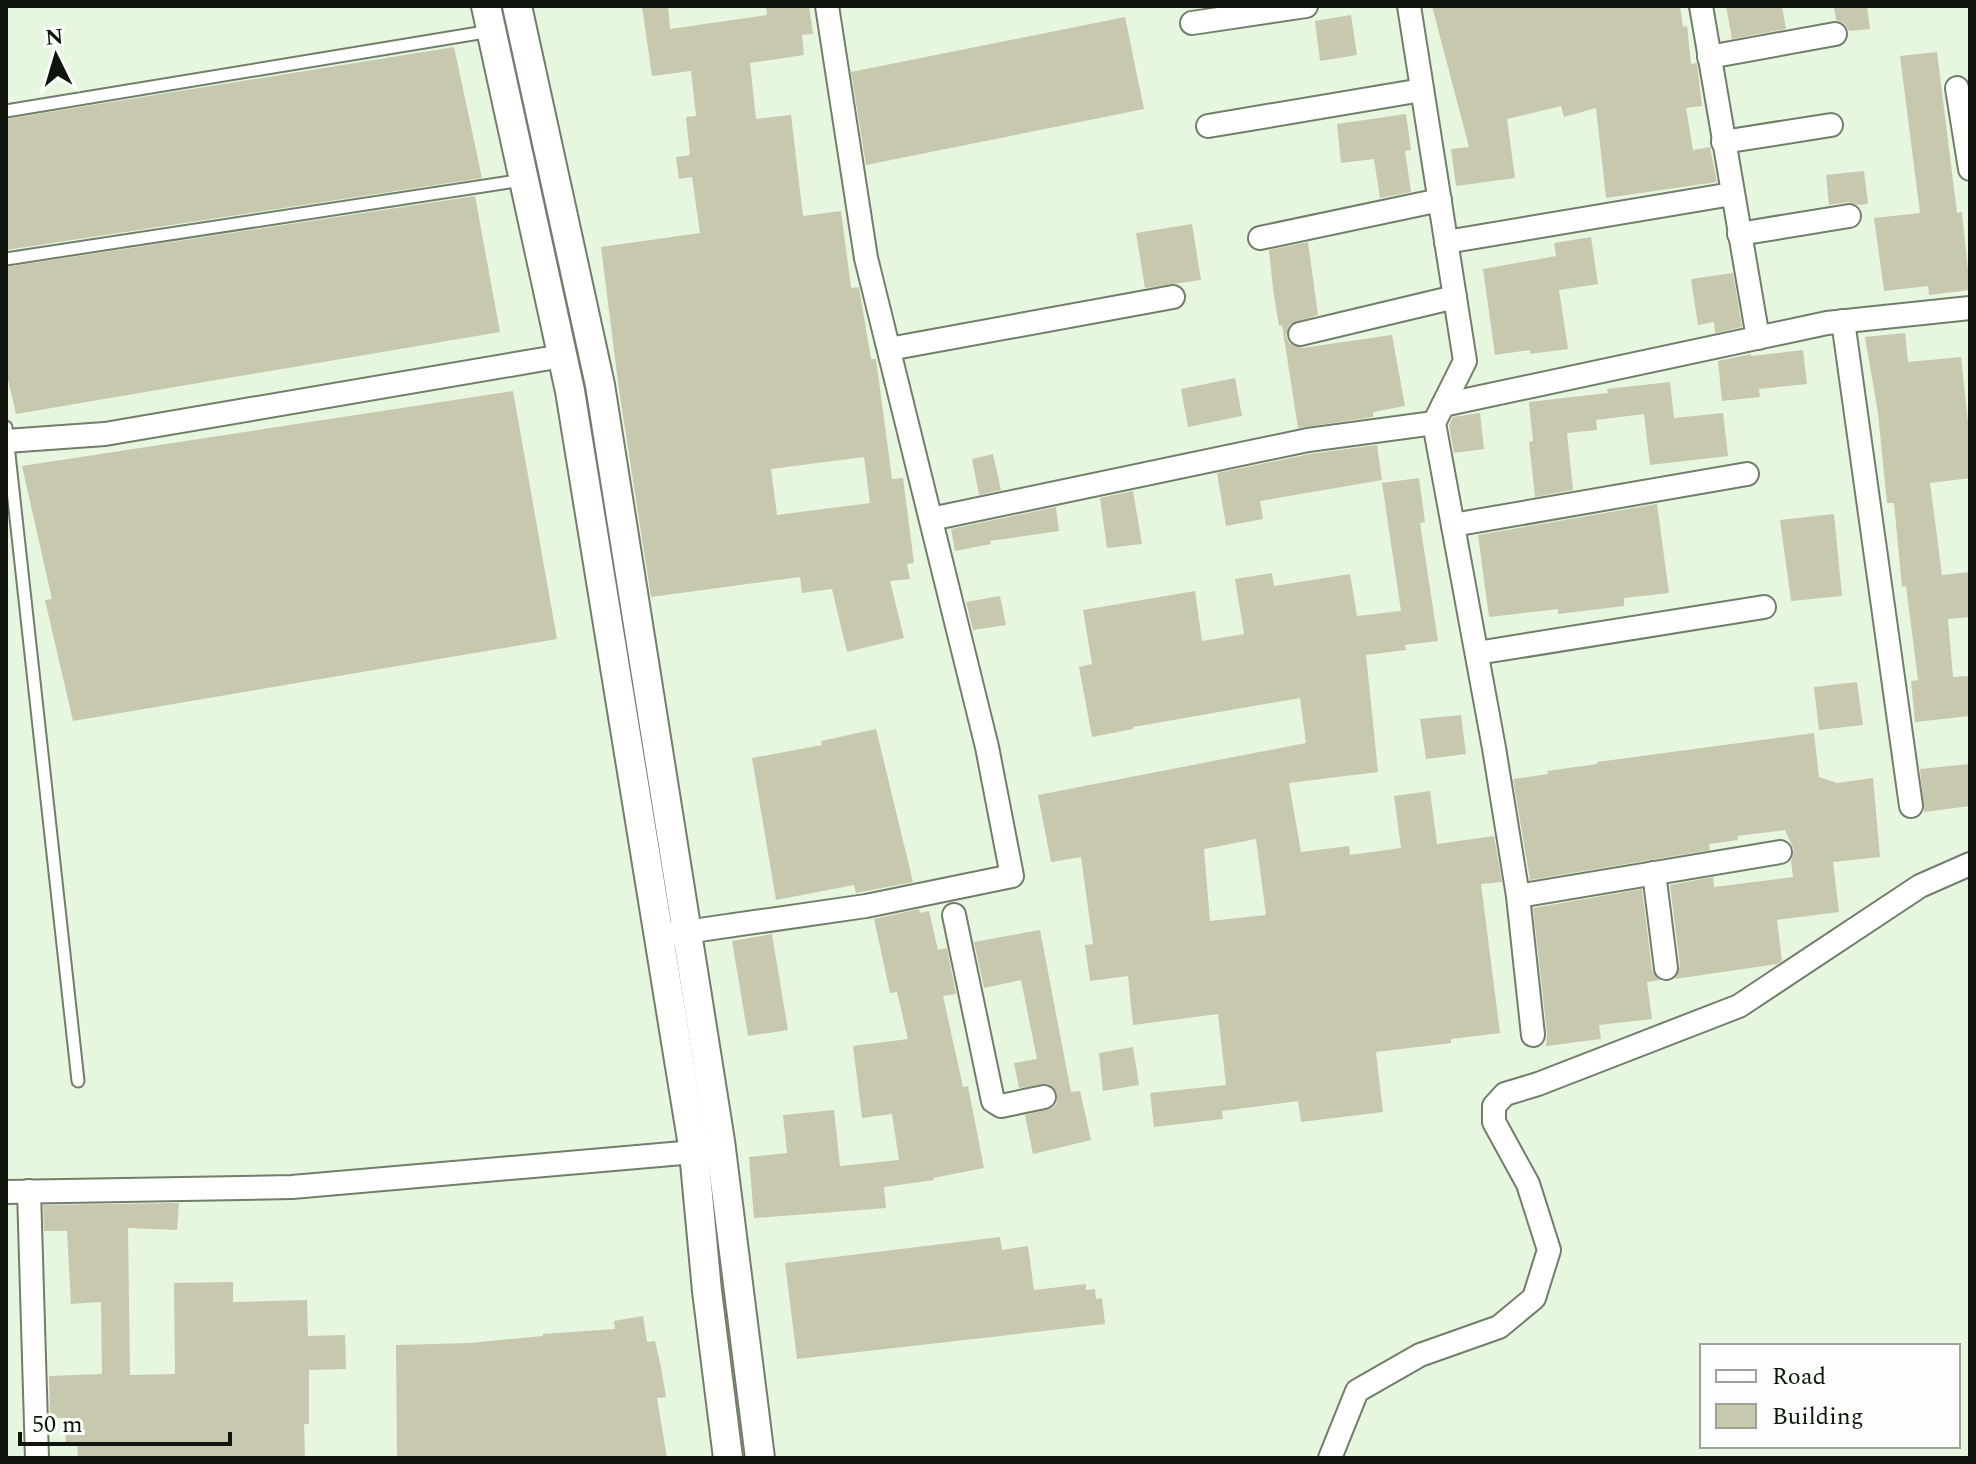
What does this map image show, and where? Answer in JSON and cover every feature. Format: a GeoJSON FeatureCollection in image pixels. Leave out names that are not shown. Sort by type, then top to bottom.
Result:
{"type":"FeatureCollection","features":[{"type":"Feature","properties":{"kind":"street"},"geometry":{"type":"LineString","coordinates":[[517,6],[600,385],[720,1141],[760,1458]]}},
{"type":"Feature","properties":{"kind":"street"},"geometry":{"type":"LineString","coordinates":[[659,936],[866,906],[951,901],[1012,876],[987,747],[866,258],[827,6]]}},
{"type":"Feature","properties":{"kind":"street"},"geometry":{"type":"LineString","coordinates":[[1192,23],[1306,6]]}},
{"type":"Feature","properties":{"kind":"street"},"geometry":{"type":"LineString","coordinates":[[1409,6],[1465,361],[1439,414],[1453,525],[1518,896],[1533,1035]]}},
{"type":"Feature","properties":{"kind":"street"},"geometry":{"type":"LineString","coordinates":[[1701,6],[1758,338]]}},
{"type":"Feature","properties":{"kind":"street"},"geometry":{"type":"LineString","coordinates":[[489,18],[562,356],[659,936],[694,1152],[707,1291],[728,1458]]}},
{"type":"Feature","properties":{"kind":"street"},"geometry":{"type":"LineString","coordinates":[[1709,57],[1835,34]]}},
{"type":"Feature","properties":{"kind":"street"},"geometry":{"type":"LineString","coordinates":[[1957,88],[1970,169]]}},
{"type":"Feature","properties":{"kind":"street"},"geometry":{"type":"LineString","coordinates":[[1208,126],[1422,90]]}},
{"type":"Feature","properties":{"kind":"street"},"geometry":{"type":"LineString","coordinates":[[1723,142],[1831,125]]}},
{"type":"Feature","properties":{"kind":"street"},"geometry":{"type":"LineString","coordinates":[[1446,242],[1732,194]]}},
{"type":"Feature","properties":{"kind":"street"},"geometry":{"type":"LineString","coordinates":[[1260,238],[1440,200]]}},
{"type":"Feature","properties":{"kind":"street"},"geometry":{"type":"LineString","coordinates":[[1739,234],[1849,216]]}},
{"type":"Feature","properties":{"kind":"street"},"geometry":{"type":"LineString","coordinates":[[889,349],[1173,297]]}},
{"type":"Feature","properties":{"kind":"street"},"geometry":{"type":"LineString","coordinates":[[1300,334],[1455,297]]}},
{"type":"Feature","properties":{"kind":"street"},"geometry":{"type":"LineString","coordinates":[[931,519],[1439,414],[1758,338],[1843,321],[1970,308]]}},
{"type":"Feature","properties":{"kind":"street"},"geometry":{"type":"LineString","coordinates":[[1843,321],[1911,806]]}},
{"type":"Feature","properties":{"kind":"street"},"geometry":{"type":"LineString","coordinates":[[7,436],[105,434],[562,356]]}},
{"type":"Feature","properties":{"kind":"street"},"geometry":{"type":"LineString","coordinates":[[1453,525],[1747,474]]}},
{"type":"Feature","properties":{"kind":"street"},"geometry":{"type":"LineString","coordinates":[[1477,653],[1764,607]]}},
{"type":"Feature","properties":{"kind":"street"},"geometry":{"type":"LineString","coordinates":[[1518,896],[1780,852]]}},
{"type":"Feature","properties":{"kind":"street"},"geometry":{"type":"LineString","coordinates":[[1330,1458],[1357,1391],[1420,1355],[1499,1327],[1534,1298],[1549,1250],[1528,1184],[1494,1122],[1494,1106],[1505,1094],[1552,1079],[1739,1006],[1920,886],[1970,864]]}},
{"type":"Feature","properties":{"kind":"street"},"geometry":{"type":"LineString","coordinates":[[1654,873],[1666,968]]}},
{"type":"Feature","properties":{"kind":"street"},"geometry":{"type":"LineString","coordinates":[[951,901],[993,1101],[1001,1106],[1044,1097]]}},
{"type":"Feature","properties":{"kind":"street"},"geometry":{"type":"LineString","coordinates":[[6,1192],[292,1187],[694,1152]]}},
{"type":"Feature","properties":{"kind":"street"},"geometry":{"type":"LineString","coordinates":[[29,1191],[37,1458]]}},
{"type":"Feature","properties":{"kind":"lane"},"geometry":{"type":"LineString","coordinates":[[6,111],[489,18]]}},
{"type":"Feature","properties":{"kind":"lane"},"geometry":{"type":"LineString","coordinates":[[6,259],[524,180]]}},
{"type":"Feature","properties":{"kind":"lane"},"geometry":{"type":"LineString","coordinates":[[7,436],[78,1081]]}},
{"type":"Feature","properties":{"kind":"building"},"geometry":{"type":"Polygon","coordinates":[[[642,6],[668,6],[670,29],[767,15],[766,6],[809,6],[813,34],[802,35],[804,55],[750,63],[756,119],[791,115],[803,216],[841,211],[851,288],[859,287],[871,359],[876,359],[892,479],[903,478],[914,563],[907,564],[910,579],[890,581],[904,638],[847,652],[832,589],[802,593],[800,577],[651,597],[619,390],[601,247],[700,233],[692,177],[679,179],[676,157],[690,155],[686,117],[696,116],[691,71],[652,76],[642,6]],[[864,457],[771,469],[777,515],[870,503],[864,457]]]}},
{"type":"Feature","properties":{"kind":"building"},"geometry":{"type":"Polygon","coordinates":[[[1432,6],[1680,6],[1683,27],[1687,26],[1691,64],[1697,63],[1702,106],[1686,108],[1693,150],[1710,147],[1717,182],[1606,198],[1596,108],[1564,117],[1561,106],[1507,119],[1515,178],[1456,186],[1451,149],[1469,147],[1432,6]]]}},
{"type":"Feature","properties":{"kind":"building"},"geometry":{"type":"Polygon","coordinates":[[[1726,6],[1782,6],[1786,29],[1732,39],[1726,6]]]}},
{"type":"Feature","properties":{"kind":"building"},"geometry":{"type":"Polygon","coordinates":[[[1834,6],[1867,6],[1870,29],[1849,31],[1845,24],[1836,20],[1834,6]]]}},
{"type":"Feature","properties":{"kind":"building"},"geometry":{"type":"Polygon","coordinates":[[[1351,15],[1357,55],[1320,61],[1315,21],[1351,15]]]}},
{"type":"Feature","properties":{"kind":"building"},"geometry":{"type":"Polygon","coordinates":[[[1125,17],[1144,109],[866,165],[851,72],[1125,17]]]}},
{"type":"Feature","properties":{"kind":"building"},"geometry":{"type":"Polygon","coordinates":[[[454,47],[482,178],[6,250],[6,119],[454,47]]]}},
{"type":"Feature","properties":{"kind":"building"},"geometry":{"type":"Polygon","coordinates":[[[1937,52],[1957,213],[1962,212],[1970,290],[1929,295],[1928,286],[1884,291],[1874,218],[1920,213],[1900,56],[1937,52]]]}},
{"type":"Feature","properties":{"kind":"building"},"geometry":{"type":"Polygon","coordinates":[[[1406,114],[1411,150],[1405,151],[1411,192],[1380,198],[1374,159],[1341,163],[1337,124],[1406,114]]]}},
{"type":"Feature","properties":{"kind":"building"},"geometry":{"type":"Polygon","coordinates":[[[1864,171],[1868,204],[1848,202],[1829,205],[1826,175],[1864,171]]]}},
{"type":"Feature","properties":{"kind":"building"},"geometry":{"type":"Polygon","coordinates":[[[475,196],[500,332],[16,414],[6,371],[6,267],[475,196]]]}},
{"type":"Feature","properties":{"kind":"building"},"geometry":{"type":"Polygon","coordinates":[[[1192,224],[1201,280],[1145,288],[1136,233],[1192,224]]]}},
{"type":"Feature","properties":{"kind":"building"},"geometry":{"type":"Polygon","coordinates":[[[1591,237],[1598,284],[1559,290],[1568,349],[1495,355],[1483,269],[1556,256],[1554,243],[1591,237]]]}},
{"type":"Feature","properties":{"kind":"building"},"geometry":{"type":"Polygon","coordinates":[[[1308,242],[1318,315],[1290,324],[1286,336],[1289,343],[1302,348],[1392,335],[1405,406],[1373,412],[1373,417],[1298,428],[1269,250],[1308,242]]]}},
{"type":"Feature","properties":{"kind":"building"},"geometry":{"type":"Polygon","coordinates":[[[1733,273],[1742,327],[1715,333],[1714,322],[1698,325],[1691,279],[1733,273]]]}},
{"type":"Feature","properties":{"kind":"building"},"geometry":{"type":"Polygon","coordinates":[[[1905,333],[1908,362],[1961,357],[1970,421],[1970,478],[1930,483],[1942,575],[1970,572],[1970,617],[1948,619],[1953,677],[1970,676],[1970,716],[1915,722],[1911,681],[1918,680],[1906,586],[1902,587],[1894,503],[1887,503],[1878,413],[1865,337],[1905,333]]]}},
{"type":"Feature","properties":{"kind":"building"},"geometry":{"type":"Polygon","coordinates":[[[1803,350],[1807,384],[1759,389],[1760,397],[1722,401],[1718,361],[1751,354],[1803,350]]]}},
{"type":"Feature","properties":{"kind":"building"},"geometry":{"type":"Polygon","coordinates":[[[1235,378],[1242,416],[1188,427],[1181,389],[1235,378]]]}},
{"type":"Feature","properties":{"kind":"building"},"geometry":{"type":"Polygon","coordinates":[[[1670,382],[1674,418],[1723,413],[1728,456],[1650,465],[1644,414],[1596,420],[1597,430],[1567,433],[1573,490],[1535,497],[1529,442],[1533,441],[1529,402],[1670,382]]]}},
{"type":"Feature","properties":{"kind":"building"},"geometry":{"type":"Polygon","coordinates":[[[513,391],[557,639],[73,721],[45,600],[52,599],[22,466],[513,391]]]}},
{"type":"Feature","properties":{"kind":"building"},"geometry":{"type":"Polygon","coordinates":[[[1480,413],[1484,449],[1454,453],[1449,425],[1453,417],[1480,413]]]}},
{"type":"Feature","properties":{"kind":"building"},"geometry":{"type":"Polygon","coordinates":[[[1377,445],[1382,480],[1260,501],[1263,519],[1226,526],[1217,473],[1310,454],[1377,445]]]}},
{"type":"Feature","properties":{"kind":"building"},"geometry":{"type":"Polygon","coordinates":[[[993,454],[1001,490],[979,495],[972,459],[993,454]]]}},
{"type":"Feature","properties":{"kind":"building"},"geometry":{"type":"Polygon","coordinates":[[[1419,478],[1425,522],[1420,523],[1438,641],[1405,645],[1406,650],[1366,655],[1378,772],[1289,783],[1301,852],[1349,846],[1350,855],[1401,848],[1394,796],[1430,791],[1437,844],[1494,836],[1502,882],[1481,884],[1500,1033],[1451,1039],[1451,1043],[1376,1052],[1383,1112],[1301,1122],[1298,1101],[1222,1111],[1223,1119],[1154,1127],[1150,1093],[1226,1085],[1218,1014],[1133,1025],[1128,976],[1090,981],[1085,945],[1093,944],[1081,857],[1051,862],[1038,795],[1306,743],[1300,698],[1092,737],[1079,667],[1092,664],[1083,610],[1195,591],[1202,641],[1244,634],[1235,579],[1272,573],[1274,586],[1350,574],[1357,616],[1401,611],[1382,483],[1419,478]],[[1256,839],[1204,849],[1210,921],[1266,915],[1256,839]]]}},
{"type":"Feature","properties":{"kind":"building"},"geometry":{"type":"Polygon","coordinates":[[[1133,491],[1142,544],[1107,548],[1100,498],[1133,491]]]}},
{"type":"Feature","properties":{"kind":"building"},"geometry":{"type":"Polygon","coordinates":[[[1657,504],[1669,593],[1624,598],[1624,606],[1558,614],[1558,609],[1489,617],[1478,535],[1657,504]]]}},
{"type":"Feature","properties":{"kind":"building"},"geometry":{"type":"Polygon","coordinates":[[[1056,507],[1059,531],[990,541],[991,544],[955,551],[951,529],[1056,507]]]}},
{"type":"Feature","properties":{"kind":"building"},"geometry":{"type":"Polygon","coordinates":[[[1834,514],[1842,596],[1791,601],[1780,520],[1834,514]]]}},
{"type":"Feature","properties":{"kind":"building"},"geometry":{"type":"Polygon","coordinates":[[[1000,596],[1006,625],[973,630],[966,602],[1000,596]]]}},
{"type":"Feature","properties":{"kind":"building"},"geometry":{"type":"Polygon","coordinates":[[[1857,682],[1863,725],[1819,730],[1814,687],[1857,682]]]}},
{"type":"Feature","properties":{"kind":"building"},"geometry":{"type":"Polygon","coordinates":[[[1461,715],[1466,754],[1426,759],[1420,719],[1461,715]]]}},
{"type":"Feature","properties":{"kind":"building"},"geometry":{"type":"Polygon","coordinates":[[[876,729],[913,882],[856,893],[854,885],[776,900],[752,758],[822,745],[821,741],[876,729]]]}},
{"type":"Feature","properties":{"kind":"building"},"geometry":{"type":"Polygon","coordinates":[[[1814,733],[1819,777],[1837,783],[1873,778],[1880,857],[1833,862],[1839,912],[1777,920],[1782,961],[1777,964],[1675,979],[1680,966],[1670,885],[1713,877],[1714,887],[1793,877],[1791,860],[1794,850],[1785,830],[1737,836],[1738,840],[1709,844],[1710,850],[1530,880],[1513,779],[1597,762],[1814,733]]]}},
{"type":"Feature","properties":{"kind":"building"},"geometry":{"type":"Polygon","coordinates":[[[1970,764],[1970,806],[1924,812],[1920,769],[1970,764]]]}},
{"type":"Feature","properties":{"kind":"building"},"geometry":{"type":"Polygon","coordinates":[[[1642,889],[1652,970],[1660,980],[1647,982],[1652,1019],[1599,1025],[1601,1039],[1546,1046],[1533,908],[1642,889]]]}},
{"type":"Feature","properties":{"kind":"building"},"geometry":{"type":"Polygon","coordinates":[[[919,909],[920,913],[929,911],[938,950],[947,948],[956,994],[943,996],[963,1087],[968,1086],[984,1168],[934,1180],[884,1187],[886,1208],[754,1218],[749,1157],[787,1153],[783,1115],[834,1110],[840,1166],[899,1160],[892,1114],[862,1118],[853,1046],[908,1039],[897,992],[890,993],[874,919],[919,909]]]}},
{"type":"Feature","properties":{"kind":"building"},"geometry":{"type":"Polygon","coordinates":[[[1040,930],[1071,1092],[1080,1091],[1091,1140],[1033,1154],[1025,1115],[1053,1108],[1057,1093],[1048,1084],[1019,1088],[1014,1063],[1037,1059],[1021,980],[984,988],[974,942],[1040,930]]]}},
{"type":"Feature","properties":{"kind":"building"},"geometry":{"type":"Polygon","coordinates":[[[772,934],[788,1030],[748,1036],[732,941],[772,934]]]}},
{"type":"Feature","properties":{"kind":"building"},"geometry":{"type":"Polygon","coordinates":[[[1133,1047],[1139,1085],[1103,1091],[1099,1053],[1133,1047]]]}},
{"type":"Feature","properties":{"kind":"building"},"geometry":{"type":"Polygon","coordinates":[[[179,1203],[177,1230],[128,1228],[130,1375],[175,1374],[174,1283],[233,1282],[233,1302],[307,1300],[308,1336],[345,1335],[346,1369],[309,1370],[309,1424],[304,1424],[305,1458],[78,1457],[77,1445],[66,1445],[65,1418],[50,1418],[49,1376],[102,1374],[101,1302],[71,1304],[67,1231],[44,1231],[43,1205],[179,1203]]]}},
{"type":"Feature","properties":{"kind":"building"},"geometry":{"type":"Polygon","coordinates":[[[1000,1237],[1002,1250],[1028,1246],[1034,1290],[1086,1284],[1086,1290],[1095,1289],[1096,1299],[1102,1298],[1105,1324],[797,1359],[785,1263],[1000,1237]]]}},
{"type":"Feature","properties":{"kind":"building"},"geometry":{"type":"Polygon","coordinates":[[[643,1316],[647,1342],[655,1341],[661,1367],[666,1397],[657,1398],[667,1458],[397,1458],[396,1345],[469,1343],[615,1329],[614,1321],[643,1316]]]}}]}
